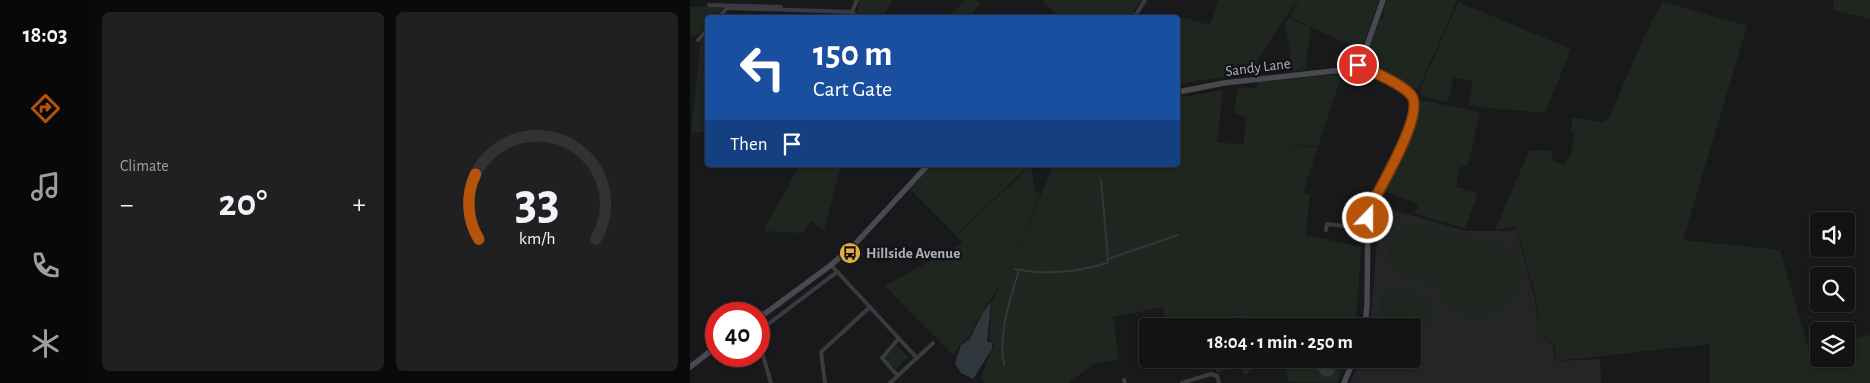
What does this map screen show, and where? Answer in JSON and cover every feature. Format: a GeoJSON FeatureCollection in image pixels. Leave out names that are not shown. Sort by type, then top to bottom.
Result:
{"type":"FeatureCollection","features":[{"type":"Feature","properties":{"kind":"main road"},"geometry":{"type":"LineString","coordinates":[[1365,318],[1368,213],[1402,147],[1415,107],[1414,99],[1406,90],[1358,65],[1363,57],[1383,0]]}},
{"type":"Feature","properties":{"kind":"main road","name":"Sandy Lane"},"geometry":{"type":"LineString","coordinates":[[1180,92],[1224,83],[1341,70],[1358,65]]}},
{"type":"Feature","properties":{"kind":"main road"},"geometry":{"type":"LineString","coordinates":[[770,310],[832,266],[855,244],[926,167]]}},
{"type":"Feature","properties":{"kind":"main road"},"geometry":{"type":"LineString","coordinates":[[690,367],[705,355]]}},
{"type":"Feature","properties":{"kind":"main road"},"geometry":{"type":"LineString","coordinates":[[1344,383],[1350,368]]}},
{"type":"Feature","properties":{"kind":"street"},"geometry":{"type":"LineString","coordinates":[[852,12],[857,0]]}},
{"type":"Feature","properties":{"kind":"street"},"geometry":{"type":"LineString","coordinates":[[1136,15],[1145,0]]}},
{"type":"Feature","properties":{"kind":"street"},"geometry":{"type":"LineString","coordinates":[[710,5],[764,5],[788,9]]}},
{"type":"Feature","properties":{"kind":"street"},"geometry":{"type":"LineString","coordinates":[[721,15],[727,8],[852,12],[856,15]]}},
{"type":"Feature","properties":{"kind":"street"},"geometry":{"type":"LineString","coordinates":[[698,40],[705,32]]}},
{"type":"Feature","properties":{"kind":"street"},"geometry":{"type":"LineString","coordinates":[[1326,230],[1327,224],[1368,230]]}},
{"type":"Feature","properties":{"kind":"street"},"geometry":{"type":"LineString","coordinates":[[832,266],[917,358]]}},
{"type":"Feature","properties":{"kind":"street"},"geometry":{"type":"LineString","coordinates":[[770,323],[837,272]]}},
{"type":"Feature","properties":{"kind":"street"},"geometry":{"type":"LineString","coordinates":[[825,383],[821,352],[870,307]]}},
{"type":"Feature","properties":{"kind":"street"},"geometry":{"type":"LineString","coordinates":[[898,376],[882,358],[899,338]]}},
{"type":"Feature","properties":{"kind":"street"},"geometry":{"type":"LineString","coordinates":[[890,383],[933,343]]}},
{"type":"Feature","properties":{"kind":"street"},"geometry":{"type":"LineString","coordinates":[[766,367],[771,383]]}},
{"type":"Feature","properties":{"kind":"street"},"geometry":{"type":"LineString","coordinates":[[1182,383],[1211,374],[1217,376],[1220,383]]}},
{"type":"Feature","properties":{"kind":"shaded area"},"geometry":{"type":"Polygon","coordinates":[[[860,0],[892,0],[884,15],[861,15],[857,12],[860,0]]]}},
{"type":"Feature","properties":{"kind":"shaded area"},"geometry":{"type":"Polygon","coordinates":[[[965,0],[976,0],[980,3],[971,15],[951,15],[965,0]]]}},
{"type":"Feature","properties":{"kind":"shaded area"},"geometry":{"type":"Polygon","coordinates":[[[1041,0],[1141,0],[1132,15],[1057,15],[1041,0]]]}},
{"type":"Feature","properties":{"kind":"shaded area"},"geometry":{"type":"Polygon","coordinates":[[[1218,0],[1297,0],[1258,59],[1256,67],[1258,74],[1200,80],[1180,85],[1180,17],[1210,25],[1218,0]]]}},
{"type":"Feature","properties":{"kind":"shaded area"},"geometry":{"type":"Polygon","coordinates":[[[1298,0],[1379,0],[1362,48],[1341,41],[1290,17],[1298,0]]]}},
{"type":"Feature","properties":{"kind":"shaded area"},"geometry":{"type":"Polygon","coordinates":[[[1387,0],[1457,0],[1418,90],[1373,70],[1368,52],[1380,19],[1385,19],[1385,15],[1382,14],[1387,0]]]}},
{"type":"Feature","properties":{"kind":"shaded area"},"geometry":{"type":"Polygon","coordinates":[[[1834,0],[1870,0],[1870,19],[1833,10],[1834,0]]]}},
{"type":"Feature","properties":{"kind":"shaded area"},"geometry":{"type":"Polygon","coordinates":[[[1458,2],[1571,49],[1545,113],[1468,106],[1473,81],[1453,78],[1448,102],[1422,96],[1419,92],[1458,2]]]}},
{"type":"Feature","properties":{"kind":"shaded area"},"geometry":{"type":"Polygon","coordinates":[[[1663,2],[1747,26],[1683,240],[1780,250],[1808,347],[1810,347],[1810,367],[1855,367],[1855,338],[1870,335],[1870,383],[1710,383],[1710,344],[1556,361],[1554,343],[1539,337],[1536,298],[1516,227],[1495,230],[1529,151],[1551,151],[1554,162],[1564,164],[1571,154],[1573,146],[1572,118],[1602,122],[1609,118],[1647,30],[1663,2]]]}},
{"type":"Feature","properties":{"kind":"shaded area"},"geometry":{"type":"Polygon","coordinates":[[[724,6],[716,15],[705,15],[705,26],[698,35],[690,36],[690,7],[724,6]]]}},
{"type":"Feature","properties":{"kind":"shaded area"},"geometry":{"type":"Polygon","coordinates":[[[1289,18],[1311,28],[1305,70],[1293,71],[1285,23],[1289,18]]]}},
{"type":"Feature","properties":{"kind":"shaded area"},"geometry":{"type":"Polygon","coordinates":[[[701,38],[705,38],[705,132],[691,133],[701,38]]]}},
{"type":"Feature","properties":{"kind":"shaded area"},"geometry":{"type":"Polygon","coordinates":[[[1342,74],[1318,146],[1270,145],[1318,147],[1303,193],[1310,196],[1306,235],[1361,247],[1357,318],[1249,318],[1248,313],[1217,318],[1165,318],[1163,307],[1113,317],[1119,359],[1093,364],[1069,383],[985,383],[981,377],[994,344],[989,340],[992,301],[1004,278],[979,317],[970,336],[960,345],[954,356],[885,286],[963,243],[956,236],[1031,167],[1035,191],[1041,193],[1007,274],[1053,167],[1180,167],[1180,98],[1223,90],[1217,142],[1243,145],[1246,117],[1234,113],[1238,88],[1256,88],[1259,82],[1342,74]]]}},
{"type":"Feature","properties":{"kind":"shaded area"},"geometry":{"type":"Polygon","coordinates":[[[1421,100],[1480,112],[1468,166],[1460,167],[1456,187],[1478,193],[1465,228],[1415,214],[1418,204],[1384,191],[1405,148],[1421,100]]]}},
{"type":"Feature","properties":{"kind":"shaded area"},"geometry":{"type":"Polygon","coordinates":[[[799,167],[840,167],[824,230],[811,221],[803,233],[763,231],[799,167]]]}},
{"type":"Feature","properties":{"kind":"shaded area"},"geometry":{"type":"Polygon","coordinates":[[[930,167],[1030,167],[1023,171],[956,235],[910,189],[930,167]]]}},
{"type":"Feature","properties":{"kind":"shaded area"},"geometry":{"type":"Polygon","coordinates":[[[1380,206],[1466,231],[1508,231],[1516,229],[1535,300],[1539,337],[1553,344],[1555,361],[1600,359],[1601,383],[1350,383],[1357,368],[1421,368],[1421,318],[1371,318],[1380,206]]]}},
{"type":"Feature","properties":{"kind":"shaded area"},"geometry":{"type":"Polygon","coordinates":[[[1412,224],[1506,248],[1512,252],[1519,259],[1522,268],[1521,282],[1515,295],[1499,310],[1480,314],[1474,318],[1464,310],[1449,304],[1441,294],[1438,285],[1402,274],[1392,262],[1389,254],[1389,242],[1400,229],[1412,224]]]}},
{"type":"Feature","properties":{"kind":"shaded area"},"geometry":{"type":"Polygon","coordinates":[[[1382,293],[1432,296],[1431,323],[1421,322],[1421,318],[1380,318],[1382,293]]]}},
{"type":"Feature","properties":{"kind":"shaded area"},"geometry":{"type":"Polygon","coordinates":[[[991,302],[987,341],[992,343],[992,349],[973,379],[961,373],[955,363],[961,345],[970,339],[982,314],[991,302]]]}},
{"type":"Feature","properties":{"kind":"shaded area"},"geometry":{"type":"Polygon","coordinates":[[[1248,313],[1249,318],[1220,318],[1248,313]]]}},
{"type":"Feature","properties":{"kind":"shaded area"},"geometry":{"type":"Polygon","coordinates":[[[897,345],[908,357],[896,369],[885,359],[885,356],[897,345]]]}},
{"type":"Feature","properties":{"kind":"shaded area"},"geometry":{"type":"Polygon","coordinates":[[[1215,368],[1231,368],[1217,373],[1215,368]]]}},
{"type":"Feature","properties":{"kind":"shaded area"},"geometry":{"type":"Polygon","coordinates":[[[1242,368],[1253,368],[1245,375],[1242,368]]]}},
{"type":"Feature","properties":{"kind":"shaded area"},"geometry":{"type":"Polygon","coordinates":[[[1285,368],[1342,368],[1337,383],[1289,382],[1285,368]]]}},
{"type":"Feature","properties":{"kind":"shaded area"},"geometry":{"type":"Polygon","coordinates":[[[1336,368],[1329,377],[1322,375],[1317,369],[1336,368]]]}},
{"type":"Feature","properties":{"kind":"waterway"},"geometry":{"type":"LineString","coordinates":[[1101,179],[1108,259]]}},
{"type":"Feature","properties":{"kind":"waterway"},"geometry":{"type":"LineString","coordinates":[[1015,269],[1038,272],[1062,272],[1085,269],[1107,263],[1108,259],[1178,235]]}},
{"type":"Feature","properties":{"kind":"waterway"},"geometry":{"type":"LineString","coordinates":[[1004,365],[1004,329],[1019,270]]}},
{"type":"Feature","properties":{"kind":"place","name":"Hillside Avenue"},"geometry":{"type":"Point","coordinates":[850,253]}},
{"type":"Feature","properties":{"kind":"route"},"geometry":{"type":"LineString","coordinates":[[1358,65],[1406,90],[1414,99],[1415,107],[1402,147],[1370,207],[1368,218]]}}]}
